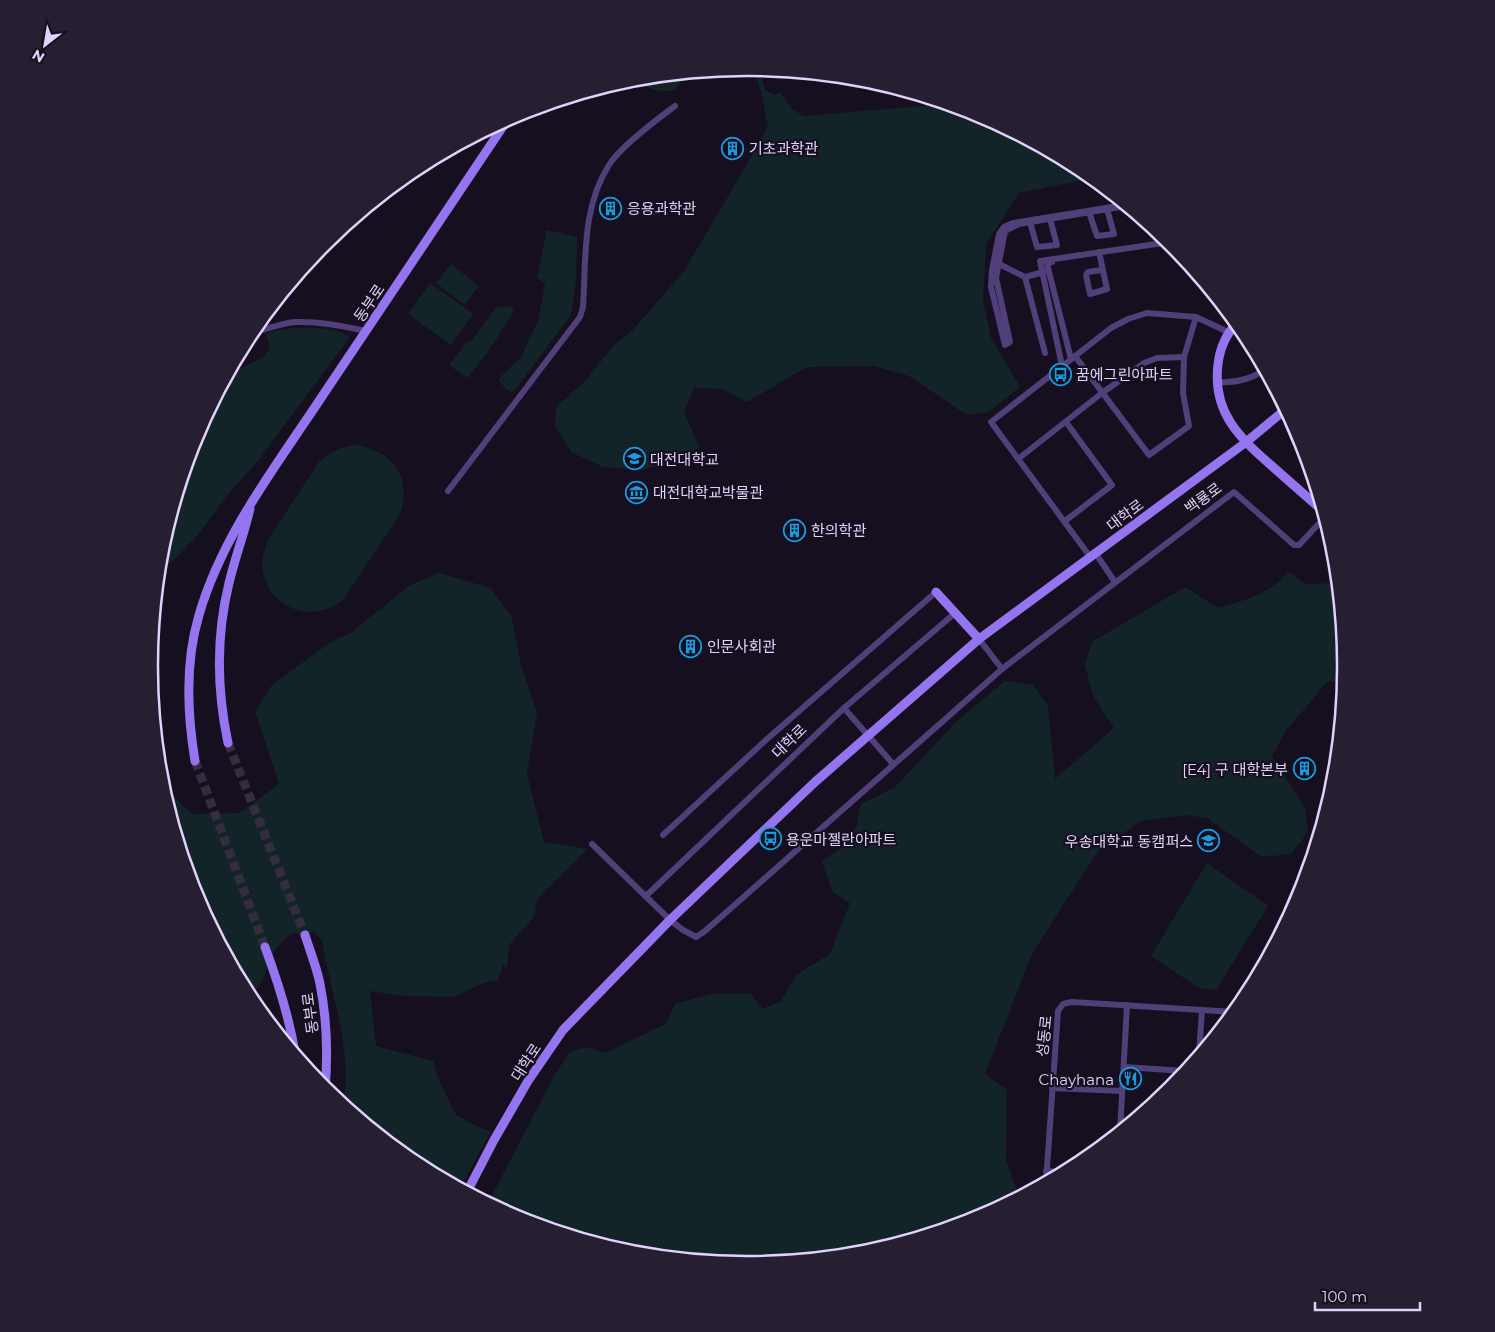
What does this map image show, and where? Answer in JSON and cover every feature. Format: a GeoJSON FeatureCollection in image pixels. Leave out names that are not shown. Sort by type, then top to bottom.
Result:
{"type":"FeatureCollection","features":[{"type":"Feature","properties":{"kind":"main road","name":"동부로"},"geometry":{"type":"LineString","coordinates":[[195,761],[189,705],[189,672],[193,639],[199,613],[218,564],[234,530],[500,131]]}},
{"type":"Feature","properties":{"kind":"main road"},"geometry":{"type":"LineString","coordinates":[[1231,329],[1219,351],[1216,375],[1220,402],[1231,426],[1245,442],[1314,503]]}},
{"type":"Feature","properties":{"kind":"main road","name":"대학로"},"geometry":{"type":"LineString","coordinates":[[470,1186],[528,1081],[563,1030],[670,920],[815,782],[979,639],[1094,556],[1280,414]]}},
{"type":"Feature","properties":{"kind":"main road"},"geometry":{"type":"LineString","coordinates":[[228,743],[223,721],[219,682],[220,630],[229,583],[252,502]]}},
{"type":"Feature","properties":{"kind":"main road"},"geometry":{"type":"LineString","coordinates":[[936,592],[979,639]]}},
{"type":"Feature","properties":{"kind":"main road","name":"동부로"},"geometry":{"type":"LineString","coordinates":[[305,935],[320,982],[327,1045],[326,1078]]}},
{"type":"Feature","properties":{"kind":"main road","name":"동부로"},"geometry":{"type":"LineString","coordinates":[[265,947],[290,1022],[293,1041]]}},
{"type":"Feature","properties":{"kind":"street"},"geometry":{"type":"LineString","coordinates":[[448,490],[580,317],[583,307],[588,221],[598,185],[610,163],[675,106]]}},
{"type":"Feature","properties":{"kind":"street"},"geometry":{"type":"LineString","coordinates":[[1118,207],[1019,224],[1005,231],[996,278],[1010,342],[1005,345],[991,287],[992,270],[999,234],[1004,227],[1013,223],[1118,207]]}},
{"type":"Feature","properties":{"kind":"street"},"geometry":{"type":"LineString","coordinates":[[1089,212],[1097,236],[1114,234],[1107,209]]}},
{"type":"Feature","properties":{"kind":"street"},"geometry":{"type":"LineString","coordinates":[[1030,222],[1037,247],[1057,245],[1050,219]]}},
{"type":"Feature","properties":{"kind":"street"},"geometry":{"type":"LineString","coordinates":[[1062,366],[1045,271],[1048,263],[1160,245]]}},
{"type":"Feature","properties":{"kind":"street"},"geometry":{"type":"LineString","coordinates":[[1100,254],[1102,270]]}},
{"type":"Feature","properties":{"kind":"street"},"geometry":{"type":"LineString","coordinates":[[999,264],[1026,277],[1045,271]]}},
{"type":"Feature","properties":{"kind":"street"},"geometry":{"type":"LineString","coordinates":[[1045,271],[1073,357],[1150,455],[1189,426],[1183,393],[1184,357],[1196,317]]}},
{"type":"Feature","properties":{"kind":"street"},"geometry":{"type":"LineString","coordinates":[[1026,277],[1045,352]]}},
{"type":"Feature","properties":{"kind":"street"},"geometry":{"type":"LineString","coordinates":[[592,844],[682,930],[696,937],[705,931],[892,764],[1002,669],[1115,582],[1065,522],[991,422],[1111,328],[1128,319],[1146,314],[1196,317],[1228,332]]}},
{"type":"Feature","properties":{"kind":"street"},"geometry":{"type":"LineString","coordinates":[[262,331],[276,325],[296,322],[338,325],[366,331]]}},
{"type":"Feature","properties":{"kind":"street"},"geometry":{"type":"LineString","coordinates":[[1018,459],[1102,393],[1144,363],[1157,358],[1184,357]]}},
{"type":"Feature","properties":{"kind":"street"},"geometry":{"type":"LineString","coordinates":[[1218,382],[1228,383],[1253,378],[1259,373]]}},
{"type":"Feature","properties":{"kind":"street"},"geometry":{"type":"LineString","coordinates":[[1065,522],[1112,485],[1066,422]]}},
{"type":"Feature","properties":{"kind":"street","name":"백룡로"},"geometry":{"type":"LineString","coordinates":[[1115,582],[1234,492],[1294,545],[1299,545],[1320,524]]}},
{"type":"Feature","properties":{"kind":"street"},"geometry":{"type":"LineString","coordinates":[[663,835],[766,739],[936,592]]}},
{"type":"Feature","properties":{"kind":"street","name":"대학로"},"geometry":{"type":"LineString","coordinates":[[646,895],[844,708],[955,613]]}},
{"type":"Feature","properties":{"kind":"street"},"geometry":{"type":"LineString","coordinates":[[979,639],[1002,669]]}},
{"type":"Feature","properties":{"kind":"street"},"geometry":{"type":"LineString","coordinates":[[844,708],[892,764]]}},
{"type":"Feature","properties":{"kind":"street","name":"성동로"},"geometry":{"type":"LineString","coordinates":[[1046,1174],[1058,1011],[1063,1004],[1072,1002],[1225,1011]]}},
{"type":"Feature","properties":{"kind":"street"},"geometry":{"type":"LineString","coordinates":[[1120,1122],[1127,1005]]}},
{"type":"Feature","properties":{"kind":"street"},"geometry":{"type":"LineString","coordinates":[[1200,1044],[1202,1010]]}},
{"type":"Feature","properties":{"kind":"street"},"geometry":{"type":"LineString","coordinates":[[1124,1067],[1176,1071]]}},
{"type":"Feature","properties":{"kind":"street"},"geometry":{"type":"LineString","coordinates":[[1052,1088],[1122,1091]]}},
{"type":"Feature","properties":{"kind":"street"},"geometry":{"type":"LineString","coordinates":[[1046,1171],[1051,1171]]}},
{"type":"Feature","properties":{"kind":"shaded area"},"geometry":{"type":"Polygon","coordinates":[[[756,76],[762,77],[765,90],[775,95],[780,93],[793,110],[804,116],[929,105],[973,121],[1008,137],[1042,155],[1081,180],[1019,193],[986,244],[983,300],[991,338],[1020,387],[988,412],[967,415],[909,376],[874,366],[807,367],[747,402],[722,389],[694,388],[684,412],[699,447],[686,460],[641,470],[603,467],[571,452],[555,426],[556,407],[586,380],[615,344],[633,330],[684,271],[768,127],[756,76]]]}},
{"type":"Feature","properties":{"kind":"shaded area"},"geometry":{"type":"Polygon","coordinates":[[[681,80],[675,90],[664,91],[645,86],[681,80]]]}},
{"type":"Feature","properties":{"kind":"shaded area"},"geometry":{"type":"Polygon","coordinates":[[[547,230],[577,237],[576,282],[571,315],[515,390],[511,392],[499,381],[501,376],[521,357],[538,321],[545,284],[537,277],[547,230]]]}},
{"type":"Feature","properties":{"kind":"shaded area"},"geometry":{"type":"Polygon","coordinates":[[[451,264],[479,286],[465,305],[436,283],[451,264]]]}},
{"type":"Feature","properties":{"kind":"shaded area"},"geometry":{"type":"Polygon","coordinates":[[[430,283],[473,314],[451,345],[408,314],[430,283]]]}},
{"type":"Feature","properties":{"kind":"shaded area"},"geometry":{"type":"Polygon","coordinates":[[[508,306],[513,308],[513,313],[486,355],[467,378],[449,365],[467,342],[471,342],[496,307],[508,306]]]}},
{"type":"Feature","properties":{"kind":"shaded area"},"geometry":{"type":"Polygon","coordinates":[[[291,328],[329,329],[350,337],[258,461],[225,498],[196,537],[166,567],[178,513],[189,476],[203,440],[238,369],[262,358],[270,349],[266,334],[291,328]]]}},
{"type":"Feature","properties":{"kind":"shaded area"},"geometry":{"type":"Polygon","coordinates":[[[357,445],[381,454],[397,469],[402,479],[404,490],[399,516],[343,600],[330,608],[317,611],[304,611],[292,608],[271,592],[265,580],[262,562],[269,538],[319,462],[337,450],[357,445]]]}},
{"type":"Feature","properties":{"kind":"shaded area"},"geometry":{"type":"Polygon","coordinates":[[[1288,572],[1306,584],[1331,583],[1332,589],[1336,627],[1337,682],[1328,681],[1285,732],[1272,757],[1305,807],[1308,832],[1291,854],[1262,857],[1207,818],[1185,815],[1140,821],[1096,854],[1032,954],[985,1074],[1007,1090],[1006,1160],[1017,1190],[973,1211],[900,1236],[824,1251],[748,1256],[671,1251],[595,1236],[522,1211],[491,1197],[554,1076],[570,1052],[587,1047],[605,1053],[666,1024],[675,1004],[711,994],[750,993],[763,1009],[781,1001],[796,975],[830,954],[850,903],[832,891],[822,861],[842,847],[857,826],[860,805],[894,788],[957,721],[1005,681],[1033,685],[1048,706],[1055,779],[1114,728],[1093,696],[1085,665],[1092,642],[1185,587],[1218,608],[1256,596],[1280,580],[1288,572]]]}},
{"type":"Feature","properties":{"kind":"shaded area"},"geometry":{"type":"Polygon","coordinates":[[[440,573],[490,588],[511,615],[521,665],[537,713],[527,774],[544,842],[588,849],[537,899],[534,917],[509,945],[507,968],[503,964],[498,980],[483,983],[454,997],[405,996],[370,991],[376,1046],[433,1061],[438,1078],[456,1115],[491,1131],[463,1182],[388,1134],[344,1096],[345,1065],[340,1022],[322,941],[315,932],[291,934],[275,949],[260,985],[255,991],[219,927],[203,892],[189,856],[172,795],[192,814],[239,813],[279,784],[255,711],[272,685],[335,639],[348,635],[410,585],[440,573]]]}},
{"type":"Feature","properties":{"kind":"shaded area"},"geometry":{"type":"Polygon","coordinates":[[[1207,863],[1268,906],[1216,990],[1199,988],[1151,956],[1207,863]]]}},
{"type":"Feature","properties":{"kind":"tunnel"},"geometry":{"type":"LineString","coordinates":[[228,743],[305,935]]}},
{"type":"Feature","properties":{"kind":"tunnel"},"geometry":{"type":"LineString","coordinates":[[195,761],[265,947]]}},
{"type":"Feature","properties":{"kind":"place","name":"기초과학관"},"geometry":{"type":"Point","coordinates":[733,148]}},
{"type":"Feature","properties":{"kind":"place","name":"응용과학관"},"geometry":{"type":"Point","coordinates":[611,208]}},
{"type":"Feature","properties":{"kind":"place","name":"꿈에그린아파트"},"geometry":{"type":"Point","coordinates":[1060,374]}},
{"type":"Feature","properties":{"kind":"place","name":"대전대학교"},"geometry":{"type":"Point","coordinates":[634,459]}},
{"type":"Feature","properties":{"kind":"place","name":"대전대학교박물관"},"geometry":{"type":"Point","coordinates":[637,492]}},
{"type":"Feature","properties":{"kind":"place","name":"한의학관"},"geometry":{"type":"Point","coordinates":[795,530]}},
{"type":"Feature","properties":{"kind":"place","name":"인문사회관"},"geometry":{"type":"Point","coordinates":[691,646]}},
{"type":"Feature","properties":{"kind":"place","name":"[E4] 구 대학본부"},"geometry":{"type":"Point","coordinates":[1304,769]}},
{"type":"Feature","properties":{"kind":"place","name":"용운마젤란아파트"},"geometry":{"type":"Point","coordinates":[770,839]}},
{"type":"Feature","properties":{"kind":"place","name":"우송대학교 동캠퍼스"},"geometry":{"type":"Point","coordinates":[1209,841]}},
{"type":"Feature","properties":{"kind":"place","name":"Chayhana"},"geometry":{"type":"Point","coordinates":[1130,1079]}}]}
